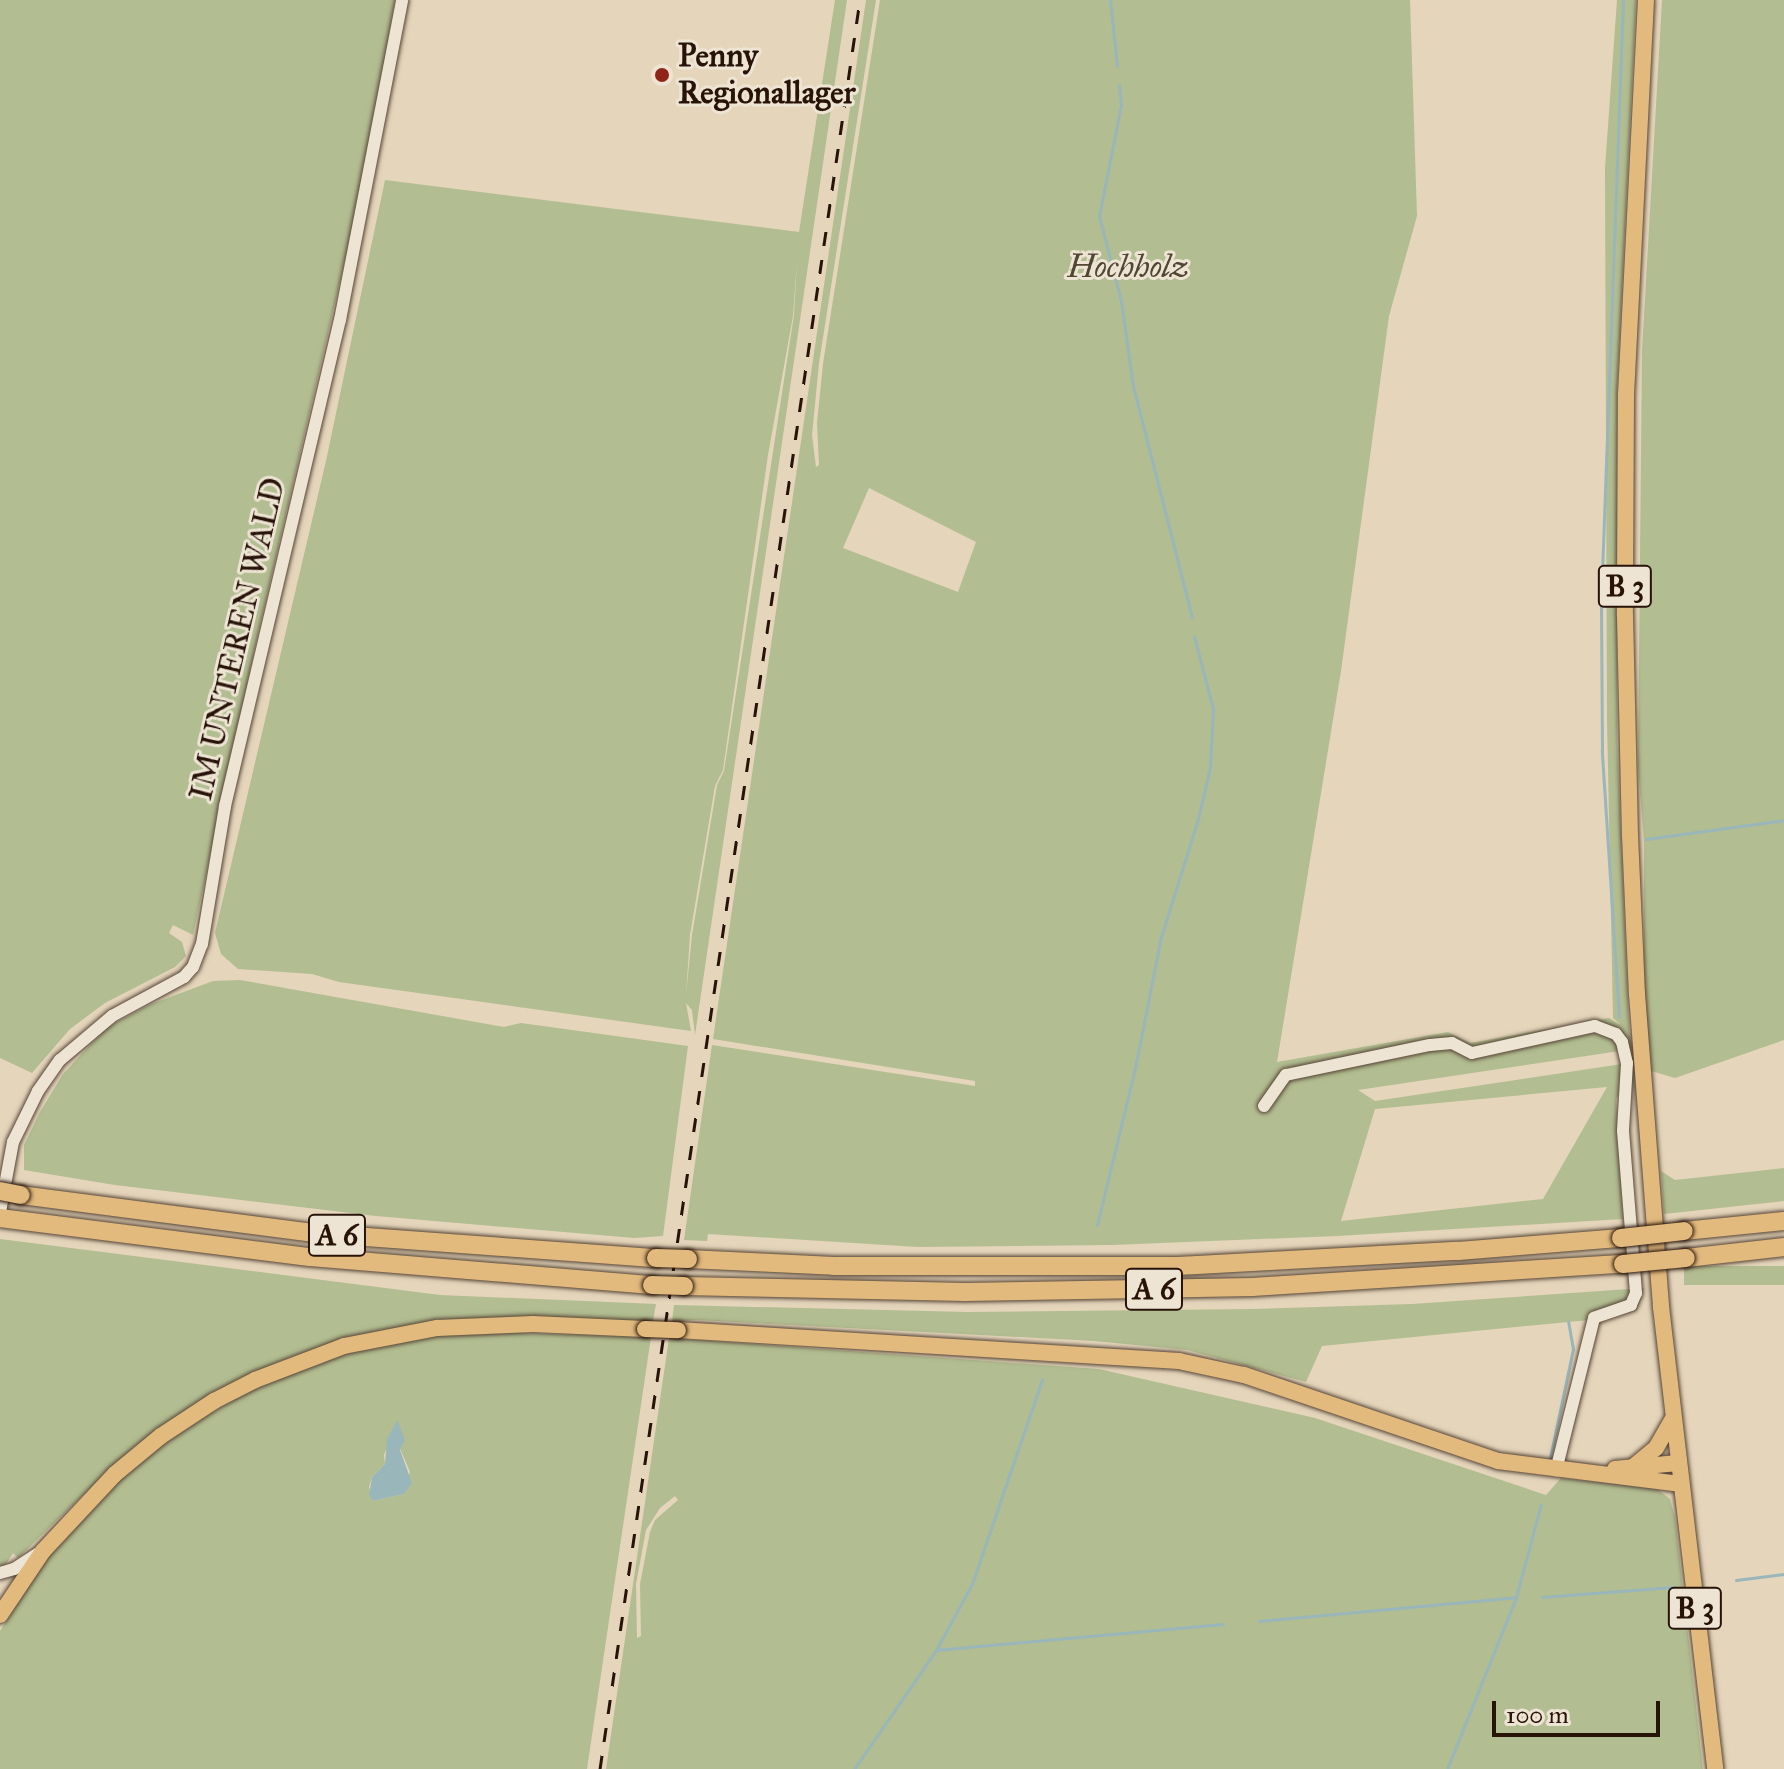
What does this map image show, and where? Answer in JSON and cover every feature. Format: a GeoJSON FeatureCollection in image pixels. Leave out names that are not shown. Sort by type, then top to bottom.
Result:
{"type":"FeatureCollection","features":[{"type":"Feature","properties":{"kind":"highway","name":"A 6"},"geometry":{"type":"LineString","coordinates":[[0,1191],[312,1233],[656,1258],[849,1266],[1178,1266],[1458,1251],[1784,1221]]}},
{"type":"Feature","properties":{"kind":"highway","name":"A 6"},"geometry":{"type":"LineString","coordinates":[[6,1217],[296,1256],[652,1285],[935,1292],[1205,1288],[1623,1264],[1784,1247]]}},
{"type":"Feature","properties":{"kind":"main road","name":"B 3"},"geometry":{"type":"LineString","coordinates":[[1646,0],[1627,381],[1627,726],[1637,994],[1649,1173],[1673,1418],[1715,1769]]}},
{"type":"Feature","properties":{"kind":"main road"},"geometry":{"type":"LineString","coordinates":[[2,1607],[43,1551],[115,1474],[161,1436],[214,1401],[299,1362],[344,1346],[437,1328],[533,1324],[678,1330],[1179,1361],[1244,1375],[1498,1461],[1680,1484]]}},
{"type":"Feature","properties":{"kind":"main road"},"geometry":{"type":"LineString","coordinates":[[1632,1468],[1656,1448],[1673,1418]]}},
{"type":"Feature","properties":{"kind":"main road"},"geometry":{"type":"LineString","coordinates":[[1582,1473],[1678,1463]]}},
{"type":"Feature","properties":{"kind":"street","name":"IM UNTEREN WALD"},"geometry":{"type":"LineString","coordinates":[[6,1217],[17,1133],[38,1091],[60,1060],[88,1033],[112,1016],[184,977],[193,967],[202,944],[225,806],[340,320],[402,0]]}},
{"type":"Feature","properties":{"kind":"street"},"geometry":{"type":"LineString","coordinates":[[1264,1106],[1286,1075],[1430,1045],[1452,1043],[1472,1053],[1586,1027],[1604,1028],[1616,1034],[1622,1042],[1627,1063],[1623,1131],[1638,1282],[1631,1305],[1594,1318],[1556,1470]]}},
{"type":"Feature","properties":{"kind":"street"},"geometry":{"type":"LineString","coordinates":[[0,1573],[14,1569],[43,1551]]}},
{"type":"Feature","properties":{"kind":"green space"},"geometry":{"type":"Polygon","coordinates":[[[0,0],[395,0],[364,178],[257,638],[193,935],[173,925],[169,933],[182,942],[186,956],[175,967],[105,1003],[70,1029],[32,1073],[0,1058],[0,0]]]}},
{"type":"Feature","properties":{"kind":"green space"},"geometry":{"type":"Polygon","coordinates":[[[835,0],[847,0],[695,1035],[692,1010],[686,1003],[691,1031],[339,982],[312,974],[238,969],[221,954],[215,933],[326,461],[385,180],[799,232],[835,0]],[[797,260],[793,316],[768,455],[723,770],[715,786],[690,935],[686,995],[692,935],[717,785],[724,771],[794,315],[797,260]]]}},
{"type":"Feature","properties":{"kind":"green space","name":"Hochholz"},"geometry":{"type":"Polygon","coordinates":[[[866,0],[876,0],[819,363],[812,435],[816,467],[819,465],[817,423],[823,364],[880,0],[1410,0],[1417,216],[1389,316],[1341,671],[1277,1062],[1448,1032],[1470,1043],[1609,1018],[1621,1025],[1613,1018],[1607,718],[1605,168],[1617,0],[1636,0],[1617,392],[1617,741],[1629,1030],[1633,1049],[1358,1090],[1375,1101],[1622,1064],[1622,1088],[1616,1099],[1623,1219],[1337,1236],[1112,1245],[918,1247],[708,1234],[707,1241],[684,1240],[712,1045],[975,1086],[975,1081],[713,1039],[866,0]],[[869,488],[843,548],[958,592],[976,542],[869,488]],[[1607,1087],[1375,1109],[1341,1221],[1543,1199],[1607,1087]]]}},
{"type":"Feature","properties":{"kind":"green space"},"geometry":{"type":"Polygon","coordinates":[[[1662,0],[1784,0],[1784,1040],[1675,1078],[1648,1070],[1644,994],[1644,844],[1638,765],[1642,352],[1662,0]]]}},
{"type":"Feature","properties":{"kind":"green space"},"geometry":{"type":"Polygon","coordinates":[[[240,980],[504,1027],[521,1023],[688,1046],[663,1236],[634,1238],[376,1216],[115,1185],[24,1170],[24,1145],[40,1112],[63,1074],[106,1028],[149,1005],[213,981],[240,980]]]}},
{"type":"Feature","properties":{"kind":"green space"},"geometry":{"type":"Polygon","coordinates":[[[1784,1168],[1784,1201],[1664,1214],[1661,1171],[1675,1180],[1784,1168]]]}},
{"type":"Feature","properties":{"kind":"green space"},"geometry":{"type":"Polygon","coordinates":[[[0,1239],[440,1295],[656,1304],[653,1321],[484,1320],[296,1356],[113,1466],[18,1558],[13,1553],[0,1574],[0,1239]]]}},
{"type":"Feature","properties":{"kind":"green space"},"geometry":{"type":"Polygon","coordinates":[[[1684,1266],[1784,1266],[1784,1285],[1684,1285],[1684,1266]]]}},
{"type":"Feature","properties":{"kind":"green space"},"geometry":{"type":"Polygon","coordinates":[[[1644,1288],[1637,1311],[1599,1319],[1322,1346],[1306,1382],[1187,1350],[1094,1341],[672,1321],[674,1305],[967,1312],[1255,1309],[1412,1304],[1644,1288]]]}},
{"type":"Feature","properties":{"kind":"green space"},"geometry":{"type":"Polygon","coordinates":[[[484,1332],[651,1337],[587,1769],[0,1769],[0,1631],[45,1559],[81,1514],[164,1441],[257,1386],[346,1353],[437,1335],[484,1332]],[[393,1432],[384,1455],[385,1464],[372,1477],[369,1487],[373,1501],[404,1494],[410,1472],[393,1432]]]}},
{"type":"Feature","properties":{"kind":"green space"},"geometry":{"type":"Polygon","coordinates":[[[669,1338],[1099,1369],[1315,1418],[1546,1495],[1561,1478],[1657,1489],[1670,1499],[1675,1518],[1703,1769],[606,1769],[669,1338]],[[675,1496],[660,1508],[646,1530],[636,1584],[637,1638],[641,1636],[640,1584],[650,1532],[655,1520],[678,1500],[675,1496]]]}},
{"type":"Feature","properties":{"kind":"water"},"geometry":{"type":"Polygon","coordinates":[[[397,1420],[405,1440],[400,1450],[412,1483],[404,1494],[373,1501],[369,1495],[372,1477],[385,1464],[387,1439],[397,1420]]]}},
{"type":"Feature","properties":{"kind":"waterway"},"geometry":{"type":"LineString","coordinates":[[1110,0],[1117,66]]}},
{"type":"Feature","properties":{"kind":"waterway"},"geometry":{"type":"LineString","coordinates":[[1619,1017],[1602,751],[1601,600],[1623,0]]}},
{"type":"Feature","properties":{"kind":"waterway"},"geometry":{"type":"LineString","coordinates":[[1119,85],[1121,105],[1099,216],[1121,301],[1133,386],[1192,618]]}},
{"type":"Feature","properties":{"kind":"waterway"},"geometry":{"type":"LineString","coordinates":[[1097,1225],[1135,1068],[1161,937],[1198,819],[1210,767],[1213,709],[1194,636]]}},
{"type":"Feature","properties":{"kind":"waterway"},"geometry":{"type":"LineString","coordinates":[[1646,839],[1784,820]]}},
{"type":"Feature","properties":{"kind":"waterway"},"geometry":{"type":"LineString","coordinates":[[1550,1458],[1573,1349],[1568,1321]]}},
{"type":"Feature","properties":{"kind":"waterway"},"geometry":{"type":"LineString","coordinates":[[854,1769],[936,1650],[972,1584],[1042,1380]]}},
{"type":"Feature","properties":{"kind":"waterway"},"geometry":{"type":"LineString","coordinates":[[1447,1769],[1516,1597],[1541,1504]]}},
{"type":"Feature","properties":{"kind":"waterway"},"geometry":{"type":"LineString","coordinates":[[1736,1580],[1784,1574]]}},
{"type":"Feature","properties":{"kind":"waterway"},"geometry":{"type":"LineString","coordinates":[[1542,1597],[1674,1587]]}},
{"type":"Feature","properties":{"kind":"waterway"},"geometry":{"type":"LineString","coordinates":[[1259,1621],[1516,1597]]}},
{"type":"Feature","properties":{"kind":"waterway"},"geometry":{"type":"LineString","coordinates":[[936,1650],[1223,1624]]}},
{"type":"Feature","properties":{"kind":"railway"},"geometry":{"type":"LineString","coordinates":[[600,1769],[860,0]]}},
{"type":"Feature","properties":{"kind":"place","name":"Penny Regionallager"},"geometry":{"type":"Point","coordinates":[662,75]}}]}
